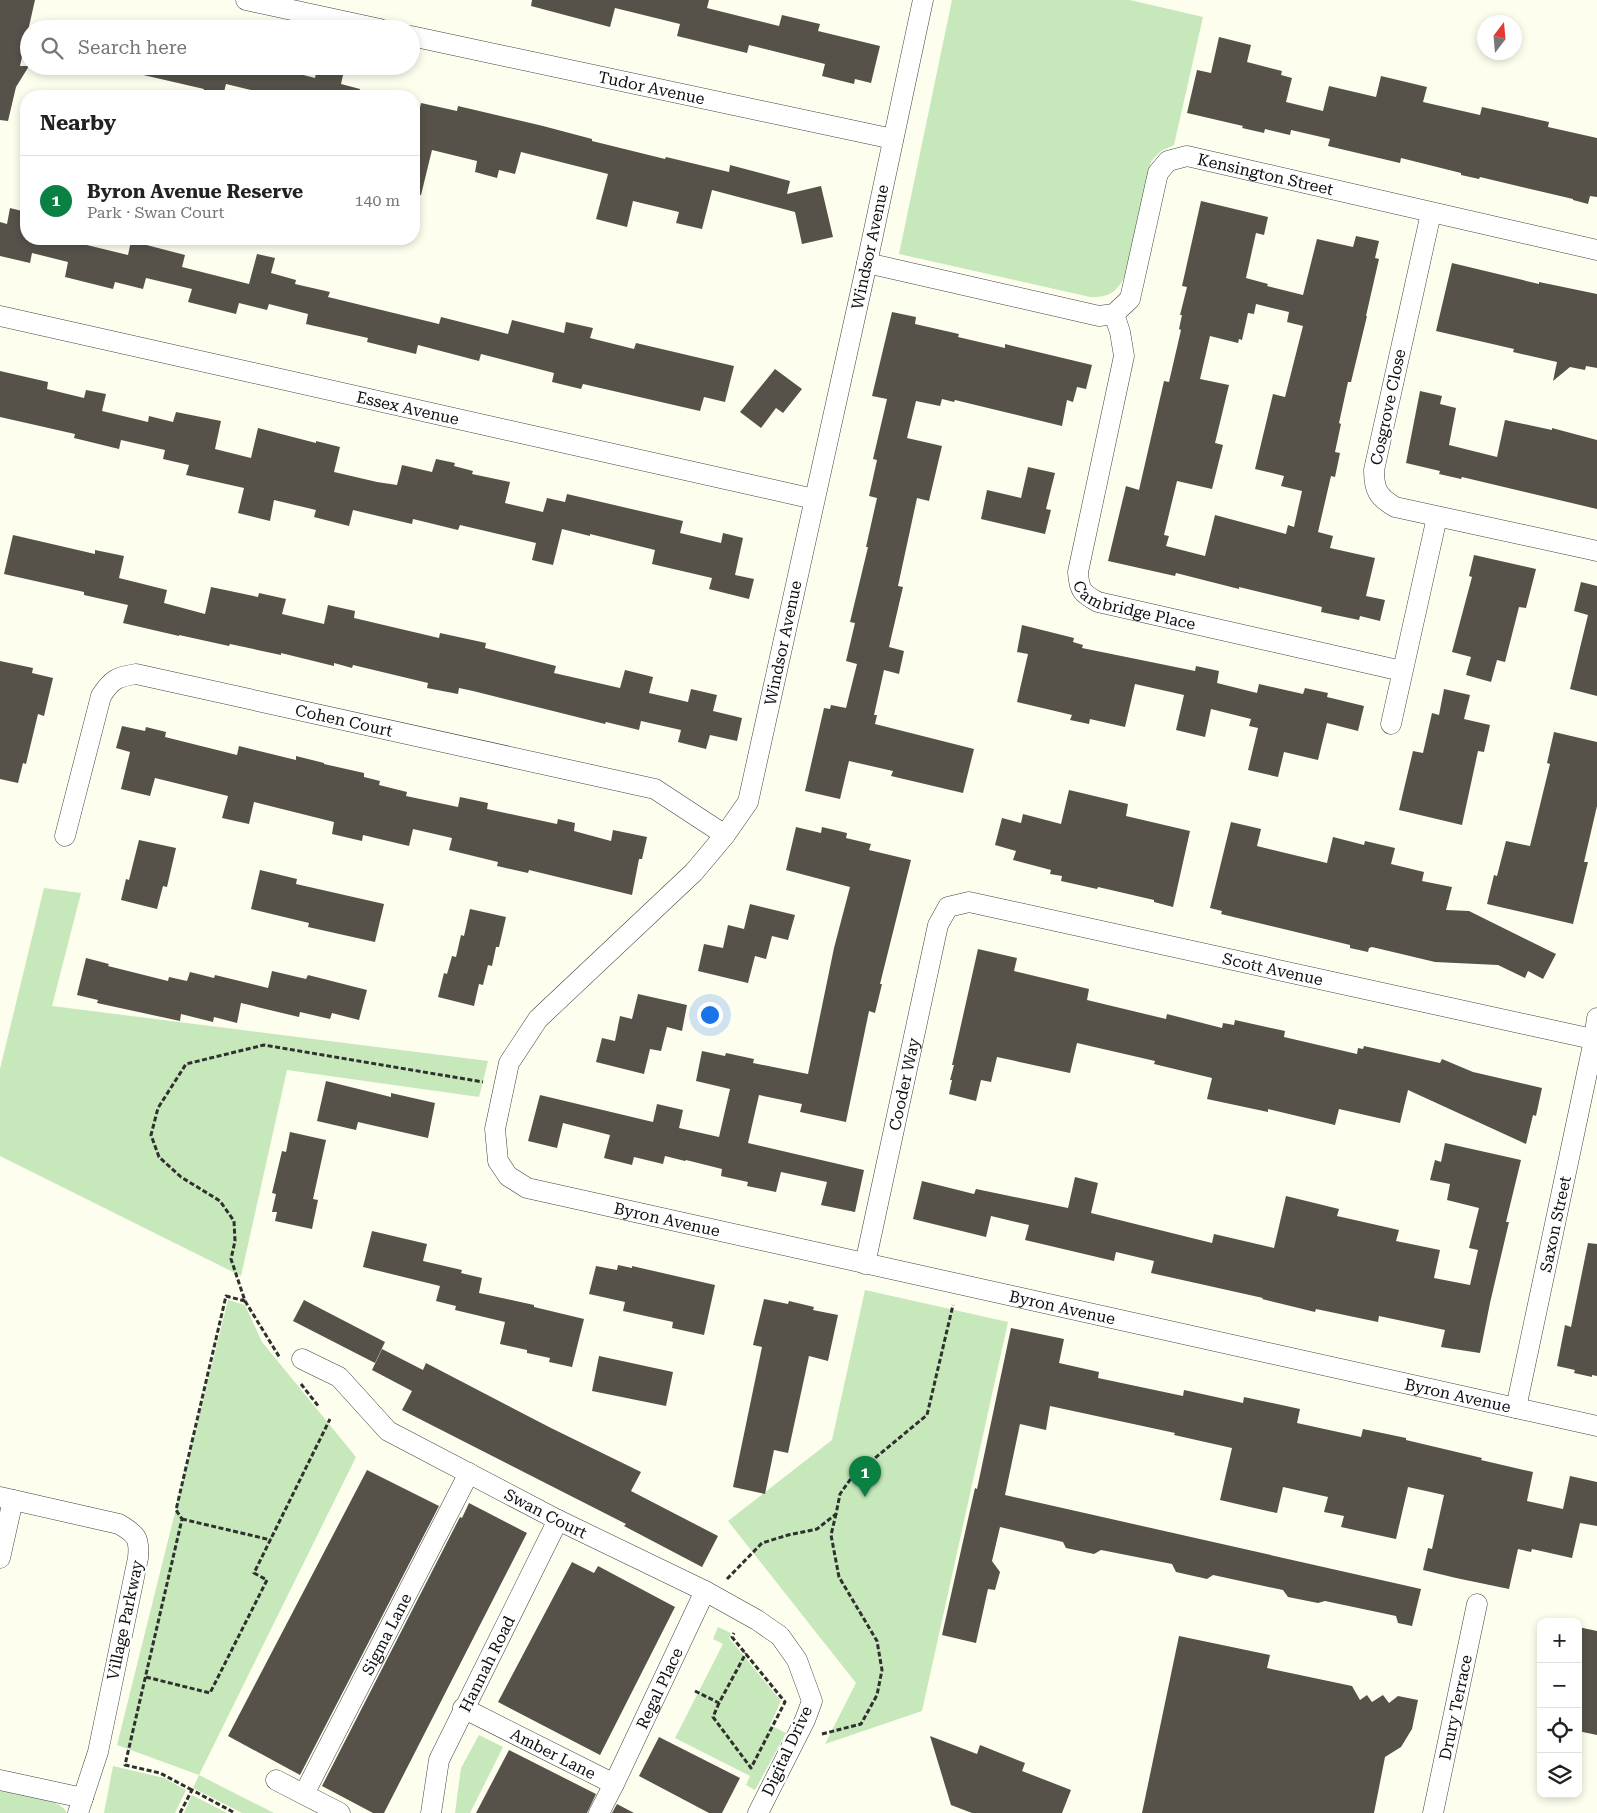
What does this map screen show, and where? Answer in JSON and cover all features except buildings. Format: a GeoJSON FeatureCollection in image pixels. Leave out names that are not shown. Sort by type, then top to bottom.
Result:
{"type":"FeatureCollection","features":[{"type":"Feature","properties":{"kind":"street"},"geometry":{"type":"LineString","coordinates":[[246,0],[338,20]]}},
{"type":"Feature","properties":{"kind":"street","name":"Windsor Avenue"},"geometry":{"type":"LineString","coordinates":[[527,1188],[508,1176],[498,1161],[495,1129],[509,1063],[538,1019],[694,872],[725,835],[748,802],[923,0]]}},
{"type":"Feature","properties":{"kind":"street","name":"Tudor Avenue"},"geometry":{"type":"LineString","coordinates":[[420,38],[893,140]]}},
{"type":"Feature","properties":{"kind":"street","name":"Kensington Street"},"geometry":{"type":"LineString","coordinates":[[1114,314],[1130,299],[1158,173],[1168,160],[1187,156],[1597,250]]}},
{"type":"Feature","properties":{"kind":"street","name":"Cosgrove Close"},"geometry":{"type":"LineString","coordinates":[[1431,213],[1374,470],[1374,486],[1382,500],[1395,507],[1597,552]]}},
{"type":"Feature","properties":{"kind":"street"},"geometry":{"type":"LineString","coordinates":[[867,263],[1100,316],[1114,314]]}},
{"type":"Feature","properties":{"kind":"street","name":"Cambridge Place"},"geometry":{"type":"LineString","coordinates":[[1114,314],[1120,332],[1124,356],[1078,572],[1079,585],[1085,596],[1098,602],[1402,671]]}},
{"type":"Feature","properties":{"kind":"street","name":"Essex Avenue"},"geometry":{"type":"LineString","coordinates":[[0,316],[814,499]]}},
{"type":"Feature","properties":{"kind":"street"},"geometry":{"type":"LineString","coordinates":[[1390,724],[1437,516]]}},
{"type":"Feature","properties":{"kind":"street","name":"Cohen Court"},"geometry":{"type":"LineString","coordinates":[[65,836],[101,696],[109,683],[120,676],[136,674],[655,788],[725,835]]}},
{"type":"Feature","properties":{"kind":"street","name":"Scott Avenue"},"geometry":{"type":"LineString","coordinates":[[948,907],[969,902],[1596,1040]]}},
{"type":"Feature","properties":{"kind":"street","name":"Cooder Way"},"geometry":{"type":"LineString","coordinates":[[865,1264],[938,926],[948,907]]}},
{"type":"Feature","properties":{"kind":"street","name":"Saxon Street"},"geometry":{"type":"LineString","coordinates":[[1516,1408],[1596,1040],[1597,1018]]}},
{"type":"Feature","properties":{"kind":"street","name":"Byron Avenue"},"geometry":{"type":"LineString","coordinates":[[527,1188],[1597,1426]]}},
{"type":"Feature","properties":{"kind":"street","name":"Swan Court"},"geometry":{"type":"LineString","coordinates":[[302,1359],[339,1377],[388,1431],[558,1520],[705,1592],[757,1620],[780,1636],[797,1660]]}},
{"type":"Feature","properties":{"kind":"street","name":"Sigma Lane"},"geometry":{"type":"LineString","coordinates":[[304,1794],[469,1474]]}},
{"type":"Feature","properties":{"kind":"street"},"geometry":{"type":"LineString","coordinates":[[0,1558],[6,1499]]}},
{"type":"Feature","properties":{"kind":"street","name":"Village Parkway"},"geometry":{"type":"LineString","coordinates":[[6,1499],[118,1524],[133,1532],[140,1544],[98,1752],[81,1805]]}},
{"type":"Feature","properties":{"kind":"street","name":"Hannah Road"},"geometry":{"type":"LineString","coordinates":[[432,1813],[439,1760],[463,1708],[558,1520]]}},
{"type":"Feature","properties":{"kind":"street","name":"Regal Place"},"geometry":{"type":"LineString","coordinates":[[614,1784],[705,1592]]}},
{"type":"Feature","properties":{"kind":"street","name":"Drury Terrace"},"geometry":{"type":"LineString","coordinates":[[1433,1813],[1477,1604]]}},
{"type":"Feature","properties":{"kind":"street","name":"Digital Drive"},"geometry":{"type":"LineString","coordinates":[[758,1813],[805,1720],[812,1701],[797,1660]]}},
{"type":"Feature","properties":{"kind":"street","name":"Amber Lane"},"geometry":{"type":"LineString","coordinates":[[463,1708],[614,1784],[599,1813]]}},
{"type":"Feature","properties":{"kind":"street"},"geometry":{"type":"LineString","coordinates":[[0,1780],[81,1805]]}},
{"type":"Feature","properties":{"kind":"street"},"geometry":{"type":"LineString","coordinates":[[276,1780],[340,1813]]}},
{"type":"Feature","properties":{"kind":"path"},"geometry":{"type":"LineString","coordinates":[[271,1540],[182,1519],[176,1510],[226,1296],[246,1301],[231,1259],[235,1241],[234,1221],[220,1201],[181,1177],[159,1157],[151,1136],[158,1108],[186,1064],[264,1045],[485,1082]]}},
{"type":"Feature","properties":{"kind":"path"},"geometry":{"type":"LineString","coordinates":[[817,1735],[861,1724],[878,1695],[882,1670],[877,1640],[839,1577],[831,1535],[840,1494],[852,1476],[927,1415],[954,1302]]}},
{"type":"Feature","properties":{"kind":"path"},"geometry":{"type":"LineString","coordinates":[[146,1677],[210,1693],[267,1580],[254,1573],[330,1419]]}},
{"type":"Feature","properties":{"kind":"path"},"geometry":{"type":"LineString","coordinates":[[726,1580],[762,1543],[817,1529],[836,1514]]}},
{"type":"Feature","properties":{"kind":"path"},"geometry":{"type":"LineString","coordinates":[[182,1519],[125,1765],[160,1773],[235,1813]]}},
{"type":"Feature","properties":{"kind":"path"},"geometry":{"type":"LineString","coordinates":[[734,1633],[732,1637],[746,1653],[785,1702],[751,1768],[713,1717],[746,1653]]}},
{"type":"Feature","properties":{"kind":"path"},"geometry":{"type":"LineString","coordinates":[[695,1691],[720,1704]]}},
{"type":"Feature","properties":{"kind":"path"},"geometry":{"type":"LineString","coordinates":[[180,1813],[192,1790]]}},
{"type":"Feature","properties":{"kind":"green space"},"geometry":{"type":"Polygon","coordinates":[[[952,0],[1130,0],[1203,17],[1174,145],[1161,151],[1151,161],[1124,278],[1110,294],[1101,297],[1090,297],[899,254],[952,0]]]}},
{"type":"Feature","properties":{"kind":"green space"},"geometry":{"type":"Polygon","coordinates":[[[44,888],[81,893],[52,1006],[488,1061],[479,1097],[287,1070],[241,1276],[0,1156],[0,1069],[44,888]]]}},
{"type":"Feature","properties":{"kind":"green space"},"geometry":{"type":"Polygon","coordinates":[[[865,1290],[1008,1322],[922,1711],[825,1744],[856,1683],[728,1521],[832,1440],[865,1290]]]}},
{"type":"Feature","properties":{"kind":"green space"},"geometry":{"type":"Polygon","coordinates":[[[228,1300],[245,1305],[262,1342],[356,1457],[199,1775],[117,1745],[228,1300]]]}},
{"type":"Feature","properties":{"kind":"green space"},"geometry":{"type":"Polygon","coordinates":[[[718,1627],[731,1633],[729,1638],[781,1701],[770,1725],[786,1733],[755,1790],[746,1785],[750,1776],[675,1738],[723,1644],[713,1639],[718,1627]]]}},
{"type":"Feature","properties":{"kind":"green space"},"geometry":{"type":"Polygon","coordinates":[[[479,1735],[503,1747],[470,1813],[455,1813],[461,1768],[479,1735]]]}},
{"type":"Feature","properties":{"kind":"green space"},"geometry":{"type":"Polygon","coordinates":[[[113,1766],[164,1778],[186,1790],[175,1813],[104,1813],[113,1766]]]}},
{"type":"Feature","properties":{"kind":"green space"},"geometry":{"type":"Polygon","coordinates":[[[199,1775],[274,1813],[242,1813],[193,1788],[199,1775]]]}},
{"type":"Feature","properties":{"kind":"green space"},"geometry":{"type":"Polygon","coordinates":[[[0,1790],[47,1800],[63,1808],[67,1813],[0,1813],[0,1790]]]}},
{"type":"Feature","properties":{"kind":"green space"},"geometry":{"type":"Polygon","coordinates":[[[192,1795],[227,1813],[184,1813],[192,1795]]]}},
{"type":"Feature","properties":{"kind":"place","name":"Byron Avenue Reserve"},"geometry":{"type":"Point","coordinates":[865,1497]}}]}
